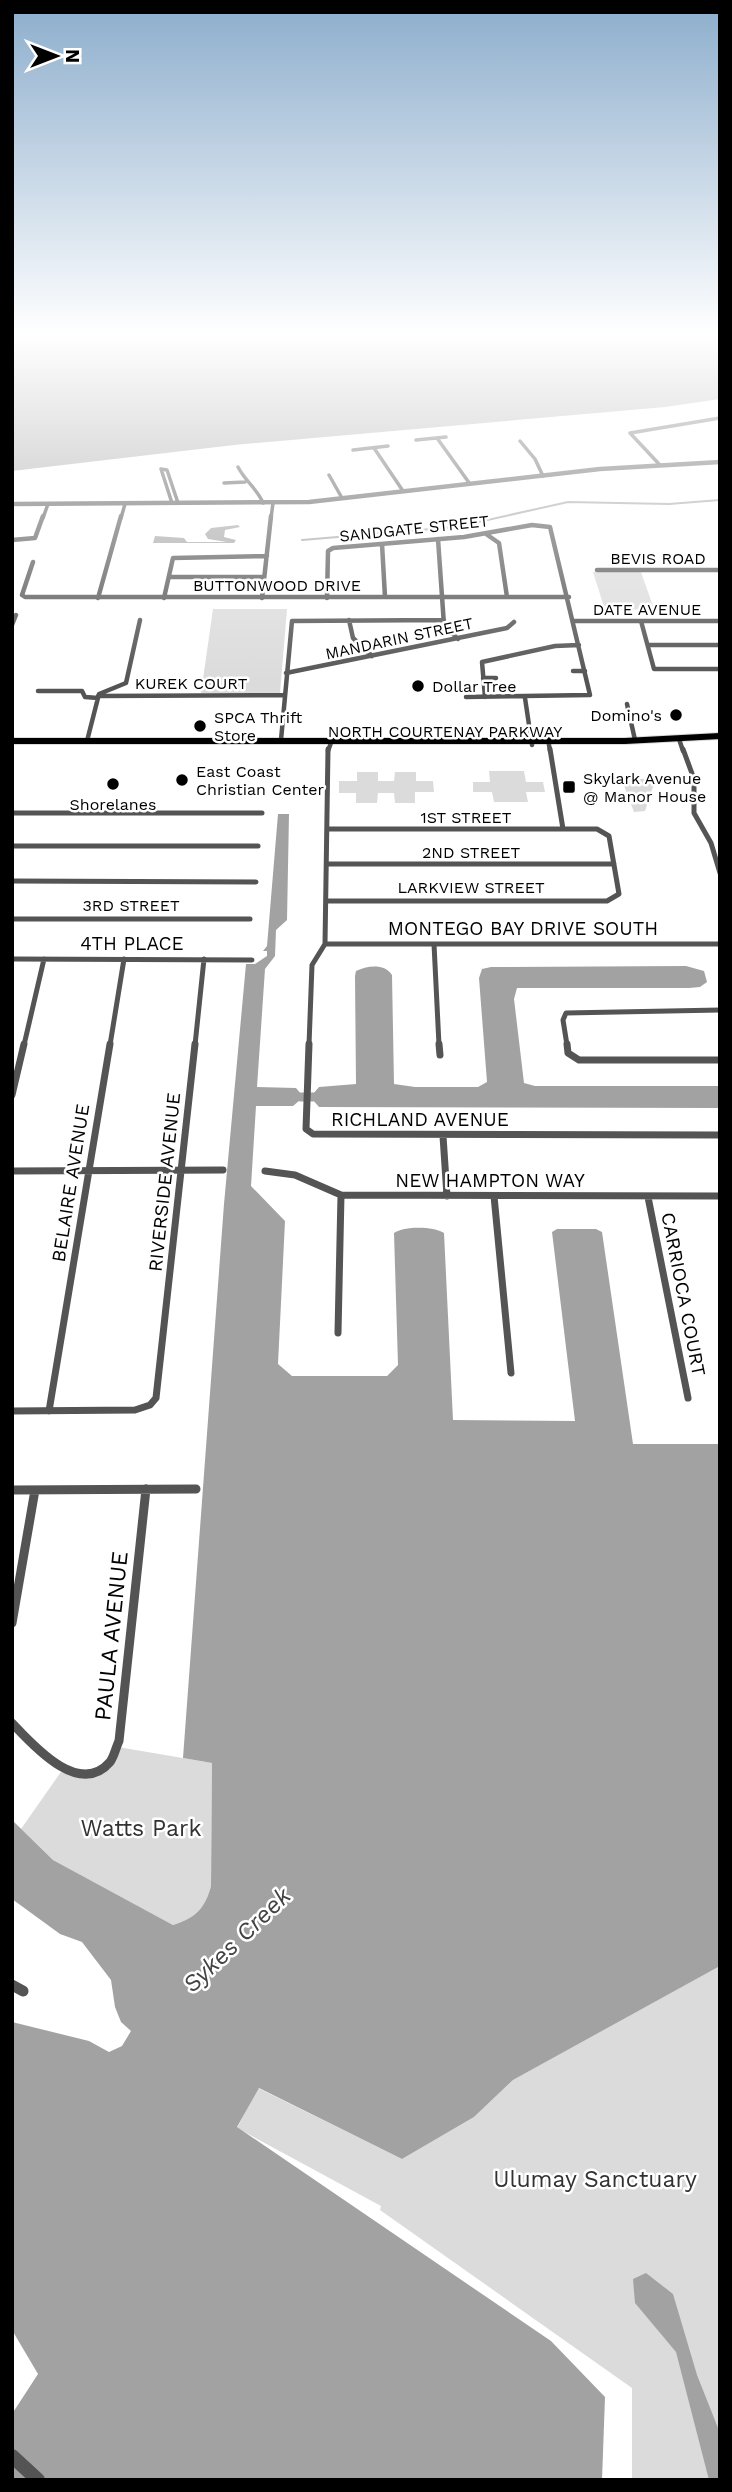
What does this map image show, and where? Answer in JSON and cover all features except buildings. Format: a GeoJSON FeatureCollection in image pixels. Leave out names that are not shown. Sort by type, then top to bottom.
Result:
{"type":"FeatureCollection","features":[{"type":"Feature","properties":{"kind":"main road","name":"NORTH COURTENAY PARKWAY"},"geometry":{"type":"LineString","coordinates":[[12,746],[625,741],[720,736]]}},
{"type":"Feature","properties":{"kind":"main road","name":"NORTH COURTENAY PARKWAY"},"geometry":{"type":"LineString","coordinates":[[12,741],[281,740],[330,743]]}},
{"type":"Feature","properties":{"kind":"street"},"geometry":{"type":"LineString","coordinates":[[376,450],[403,491]]}},
{"type":"Feature","properties":{"kind":"street"},"geometry":{"type":"LineString","coordinates":[[446,450],[470,484]]}},
{"type":"Feature","properties":{"kind":"street"},"geometry":{"type":"LineString","coordinates":[[528,450],[535,459],[542,476]]}},
{"type":"Feature","properties":{"kind":"street"},"geometry":{"type":"LineString","coordinates":[[646,450],[659,464]]}},
{"type":"Feature","properties":{"kind":"street"},"geometry":{"type":"LineString","coordinates":[[12,504],[273,503],[659,464],[720,462]]}},
{"type":"Feature","properties":{"kind":"street"},"geometry":{"type":"LineString","coordinates":[[238,467],[245,482],[261,496],[263,503]]}},
{"type":"Feature","properties":{"kind":"street"},"geometry":{"type":"LineString","coordinates":[[161,469],[167,470],[175,503],[165,485],[161,469]]}},
{"type":"Feature","properties":{"kind":"street"},"geometry":{"type":"LineString","coordinates":[[329,475],[342,498]]}},
{"type":"Feature","properties":{"kind":"street"},"geometry":{"type":"LineString","coordinates":[[224,483],[245,482]]}},
{"type":"Feature","properties":{"kind":"street"},"geometry":{"type":"LineString","coordinates":[[165,485],[172,485]]}},
{"type":"Feature","properties":{"kind":"street"},"geometry":{"type":"LineString","coordinates":[[262,598],[273,503]]}},
{"type":"Feature","properties":{"kind":"street"},"geometry":{"type":"LineString","coordinates":[[12,540],[35,538],[48,504]]}},
{"type":"Feature","properties":{"kind":"street"},"geometry":{"type":"LineString","coordinates":[[99,598],[125,504]]}},
{"type":"Feature","properties":{"kind":"street"},"geometry":{"type":"LineString","coordinates":[[466,697],[588,696],[590,693],[550,527],[547,522],[531,524]]}},
{"type":"Feature","properties":{"kind":"street","name":"SANDGATE STREET"},"geometry":{"type":"LineString","coordinates":[[327,598],[330,549],[486,534],[531,524],[550,527]]}},
{"type":"Feature","properties":{"kind":"street"},"geometry":{"type":"LineString","coordinates":[[486,534],[499,543],[507,597]]}},
{"type":"Feature","properties":{"kind":"street"},"geometry":{"type":"LineString","coordinates":[[439,539],[444,620],[447,630],[458,639]]}},
{"type":"Feature","properties":{"kind":"street"},"geometry":{"type":"LineString","coordinates":[[382,544],[385,597]]}},
{"type":"Feature","properties":{"kind":"street"},"geometry":{"type":"LineString","coordinates":[[164,598],[172,559],[267,556]]}},
{"type":"Feature","properties":{"kind":"street","name":"BUTTONWOOD DRIVE"},"geometry":{"type":"LineString","coordinates":[[33,562],[22,595],[25,597],[569,597]]}},
{"type":"Feature","properties":{"kind":"street","name":"BEVIS ROAD"},"geometry":{"type":"LineString","coordinates":[[597,570],[720,570]]}},
{"type":"Feature","properties":{"kind":"street"},"geometry":{"type":"LineString","coordinates":[[169,576],[264,577]]}},
{"type":"Feature","properties":{"kind":"street"},"geometry":{"type":"LineString","coordinates":[[12,625],[16,615]]}},
{"type":"Feature","properties":{"kind":"street"},"geometry":{"type":"LineString","coordinates":[[87,741],[98,697],[103,691],[126,683],[140,620]]}},
{"type":"Feature","properties":{"kind":"street"},"geometry":{"type":"LineString","coordinates":[[349,620],[353,638],[372,656]]}},
{"type":"Feature","properties":{"kind":"street"},"geometry":{"type":"LineString","coordinates":[[281,740],[290,622],[444,620]]}},
{"type":"Feature","properties":{"kind":"street","name":"DATE AVENUE"},"geometry":{"type":"LineString","coordinates":[[574,621],[720,621]]}},
{"type":"Feature","properties":{"kind":"street"},"geometry":{"type":"LineString","coordinates":[[641,621],[654,669],[720,669]]}},
{"type":"Feature","properties":{"kind":"street","name":"MANDARIN STREET"},"geometry":{"type":"LineString","coordinates":[[286,673],[458,639],[507,628],[514,622]]}},
{"type":"Feature","properties":{"kind":"street"},"geometry":{"type":"LineString","coordinates":[[485,697],[481,664],[486,660],[555,646],[579,645]]}},
{"type":"Feature","properties":{"kind":"street"},"geometry":{"type":"LineString","coordinates":[[648,645],[720,645]]}},
{"type":"Feature","properties":{"kind":"street"},"geometry":{"type":"LineString","coordinates":[[573,671],[585,671]]}},
{"type":"Feature","properties":{"kind":"street"},"geometry":{"type":"LineString","coordinates":[[483,678],[496,678]]}},
{"type":"Feature","properties":{"kind":"street","name":"KUREK COURT"},"geometry":{"type":"LineString","coordinates":[[38,691],[82,691],[85,697],[284,695]]}},
{"type":"Feature","properties":{"kind":"street"},"geometry":{"type":"LineString","coordinates":[[525,698],[532,742]]}},
{"type":"Feature","properties":{"kind":"street"},"geometry":{"type":"LineString","coordinates":[[627,704],[635,740]]}},
{"type":"Feature","properties":{"kind":"street"},"geometry":{"type":"LineString","coordinates":[[679,739],[694,779],[694,813],[710,843],[720,873]]}},
{"type":"Feature","properties":{"kind":"street"},"geometry":{"type":"LineString","coordinates":[[548,742],[563,829]]}},
{"type":"Feature","properties":{"kind":"street","name":"RICHLAND AVENUE"},"geometry":{"type":"LineString","coordinates":[[330,743],[326,944],[312,965],[306,1129],[313,1134],[443,1136],[720,1135]]}},
{"type":"Feature","properties":{"kind":"street"},"geometry":{"type":"LineString","coordinates":[[12,813],[262,813]]}},
{"type":"Feature","properties":{"kind":"street","name":"1ST STREET"},"geometry":{"type":"LineString","coordinates":[[329,829],[563,829],[604,832],[609,836],[614,864]]}},
{"type":"Feature","properties":{"kind":"street"},"geometry":{"type":"LineString","coordinates":[[710,843],[720,843]]}},
{"type":"Feature","properties":{"kind":"street"},"geometry":{"type":"LineString","coordinates":[[12,846],[258,846]]}},
{"type":"Feature","properties":{"kind":"street","name":"2ND STREET"},"geometry":{"type":"LineString","coordinates":[[327,864],[614,864]]}},
{"type":"Feature","properties":{"kind":"street","name":"LARKVIEW STREET"},"geometry":{"type":"LineString","coordinates":[[326,901],[616,899],[619,894],[614,864]]}},
{"type":"Feature","properties":{"kind":"street"},"geometry":{"type":"LineString","coordinates":[[12,881],[256,882]]}},
{"type":"Feature","properties":{"kind":"street","name":"3RD STREET"},"geometry":{"type":"LineString","coordinates":[[12,919],[250,919]]}},
{"type":"Feature","properties":{"kind":"street","name":"MONTEGO BAY DRIVE SOUTH"},"geometry":{"type":"LineString","coordinates":[[326,944],[720,944]]}},
{"type":"Feature","properties":{"kind":"street"},"geometry":{"type":"LineString","coordinates":[[434,944],[440,1055]]}},
{"type":"Feature","properties":{"kind":"street","name":"4TH PLACE"},"geometry":{"type":"LineString","coordinates":[[12,959],[251,960]]}},
{"type":"Feature","properties":{"kind":"street"},"geometry":{"type":"LineString","coordinates":[[12,1096],[44,959]]}},
{"type":"Feature","properties":{"kind":"street","name":"BELAIRE AVENUE"},"geometry":{"type":"LineString","coordinates":[[49,1411],[124,959]]}},
{"type":"Feature","properties":{"kind":"street","name":"RIVERSIDE AVENUE"},"geometry":{"type":"LineString","coordinates":[[49,1411],[135,1410],[150,1405],[159,1391],[204,959]]}},
{"type":"Feature","properties":{"kind":"street"},"geometry":{"type":"LineString","coordinates":[[720,1010],[566,1013],[563,1020],[568,1053],[579,1060],[720,1060]]}},
{"type":"Feature","properties":{"kind":"street"},"geometry":{"type":"LineString","coordinates":[[443,1136],[447,1196]]}},
{"type":"Feature","properties":{"kind":"street"},"geometry":{"type":"LineString","coordinates":[[12,1171],[223,1170]]}},
{"type":"Feature","properties":{"kind":"street","name":"NEW HAMPTON WAY"},"geometry":{"type":"LineString","coordinates":[[265,1171],[281,1171],[313,1180],[341,1195],[720,1196]]}},
{"type":"Feature","properties":{"kind":"street"},"geometry":{"type":"LineString","coordinates":[[338,1333],[341,1195]]}},
{"type":"Feature","properties":{"kind":"street"},"geometry":{"type":"LineString","coordinates":[[494,1196],[511,1373]]}},
{"type":"Feature","properties":{"kind":"street","name":"CARRIOCA COURT"},"geometry":{"type":"LineString","coordinates":[[648,1197],[688,1398]]}},
{"type":"Feature","properties":{"kind":"street"},"geometry":{"type":"LineString","coordinates":[[12,1411],[49,1411]]}},
{"type":"Feature","properties":{"kind":"street","name":"PAULA AVENUE"},"geometry":{"type":"LineString","coordinates":[[12,1723],[50,1762],[73,1772],[90,1771],[110,1762],[118,1747],[146,1489]]}},
{"type":"Feature","properties":{"kind":"street"},"geometry":{"type":"LineString","coordinates":[[12,1490],[196,1489]]}},
{"type":"Feature","properties":{"kind":"street"},"geometry":{"type":"LineString","coordinates":[[12,1623],[35,1490]]}},
{"type":"Feature","properties":{"kind":"street"},"geometry":{"type":"LineString","coordinates":[[12,1985],[23,1990]]}},
{"type":"Feature","properties":{"kind":"street"},"geometry":{"type":"LineString","coordinates":[[12,2456],[38,2480]]}},
{"type":"Feature","properties":{"kind":"green space"},"geometry":{"type":"Polygon","coordinates":[[[593,572],[641,572],[654,609],[605,610],[593,572]]]}},
{"type":"Feature","properties":{"kind":"green space"},"geometry":{"type":"Polygon","coordinates":[[[213,609],[287,609],[280,693],[201,693],[213,609]]]}},
{"type":"Feature","properties":{"kind":"green space"},"geometry":{"type":"Polygon","coordinates":[[[489,771],[524,771],[526,782],[543,782],[545,792],[526,792],[528,802],[494,802],[492,792],[473,792],[473,782],[490,782],[489,771]]]}},
{"type":"Feature","properties":{"kind":"green space"},"geometry":{"type":"Polygon","coordinates":[[[357,772],[378,772],[378,781],[394,781],[395,772],[416,772],[416,781],[433,781],[434,792],[415,792],[415,803],[395,803],[394,793],[378,793],[377,803],[356,803],[356,793],[339,793],[339,781],[357,781],[357,772]]]}},
{"type":"Feature","properties":{"kind":"green space"},"geometry":{"type":"Polygon","coordinates":[[[656,778],[645,811],[634,812],[622,780],[656,778]]]}},
{"type":"Feature","properties":{"kind":"green space","name":"Watts Park"},"geometry":{"type":"Polygon","coordinates":[[[118,1747],[212,1763],[211,1886],[206,1901],[198,1912],[173,1925],[53,1860],[21,1829],[63,1769],[73,1772],[99,1769],[118,1747]]]}},
{"type":"Feature","properties":{"kind":"green space","name":"Ulumay Sanctuary"},"geometry":{"type":"Polygon","coordinates":[[[720,1966],[720,2480],[632,2480],[632,2388],[380,2210],[381,2206],[237,2128],[258,2088],[402,2159],[474,2117],[513,2080],[720,1966]]]}},
{"type":"Feature","properties":{"kind":"water"},"geometry":{"type":"Polygon","coordinates":[[[12,450],[189,450],[12,471],[12,450]]]}},
{"type":"Feature","properties":{"kind":"water"},"geometry":{"type":"Polygon","coordinates":[[[240,527],[225,530],[224,537],[236,540],[234,543],[153,543],[155,536],[184,538],[187,542],[227,542],[208,539],[205,534],[211,528],[240,527]]]}},
{"type":"Feature","properties":{"kind":"water","name":"Sykes Creek"},"geometry":{"type":"Polygon","coordinates":[[[278,814],[289,814],[287,920],[276,930],[275,956],[265,969],[257,1087],[296,1088],[301,1094],[300,1100],[293,1106],[256,1106],[251,1186],[285,1221],[278,1364],[292,1376],[387,1376],[398,1365],[394,1233],[411,1228],[433,1229],[444,1233],[453,1420],[575,1421],[552,1232],[557,1229],[596,1229],[602,1232],[633,1444],[720,1444],[720,1966],[513,2080],[474,2117],[402,2159],[259,2088],[237,2127],[551,2341],[605,2397],[602,2480],[12,2480],[12,2414],[38,2374],[12,2330],[12,2022],[89,2041],[109,2052],[122,2046],[131,2031],[121,2022],[115,2007],[111,1980],[82,1942],[60,1934],[12,1899],[12,1820],[53,1860],[173,1925],[198,1912],[209,1894],[212,1763],[183,1758],[224,1204],[246,964],[255,964],[267,956],[267,951],[263,951],[267,946],[278,814]]]}},
{"type":"Feature","properties":{"kind":"water"},"geometry":{"type":"Polygon","coordinates":[[[686,966],[704,971],[707,982],[700,987],[689,988],[517,988],[514,999],[524,1083],[535,1086],[720,1086],[720,1108],[319,1107],[313,1100],[313,1094],[319,1087],[356,1084],[355,976],[360,969],[380,967],[392,975],[394,1084],[415,1087],[478,1087],[487,1082],[479,978],[482,969],[686,966]]]}},
{"type":"Feature","properties":{"kind":"water"},"geometry":{"type":"Polygon","coordinates":[[[646,2273],[673,2294],[697,2375],[720,2433],[720,2480],[709,2480],[676,2352],[635,2303],[633,2279],[646,2273]]]}},
{"type":"Feature","properties":{"kind":"waterway"},"geometry":{"type":"LineString","coordinates":[[302,540],[456,527],[568,502],[669,504],[720,500]]}},
{"type":"Feature","properties":{"kind":"waterway"},"geometry":{"type":"LineString","coordinates":[[301,1097],[313,1097]]}},
{"type":"Feature","properties":{"kind":"place","name":"Dollar Tree"},"geometry":{"type":"Point","coordinates":[418,686]}},
{"type":"Feature","properties":{"kind":"place","name":"Domino's"},"geometry":{"type":"Point","coordinates":[676,715]}},
{"type":"Feature","properties":{"kind":"place","name":"SPCA Thrift Store"},"geometry":{"type":"Point","coordinates":[200,726]}},
{"type":"Feature","properties":{"kind":"place","name":"East Coast Christian Center"},"geometry":{"type":"Point","coordinates":[182,780]}},
{"type":"Feature","properties":{"kind":"place","name":"Shorelanes"},"geometry":{"type":"Point","coordinates":[113,784]}},
{"type":"Feature","properties":{"kind":"place","name":"Skylark Avenue @ Manor House"},"geometry":{"type":"Point","coordinates":[569,787]}}]}
